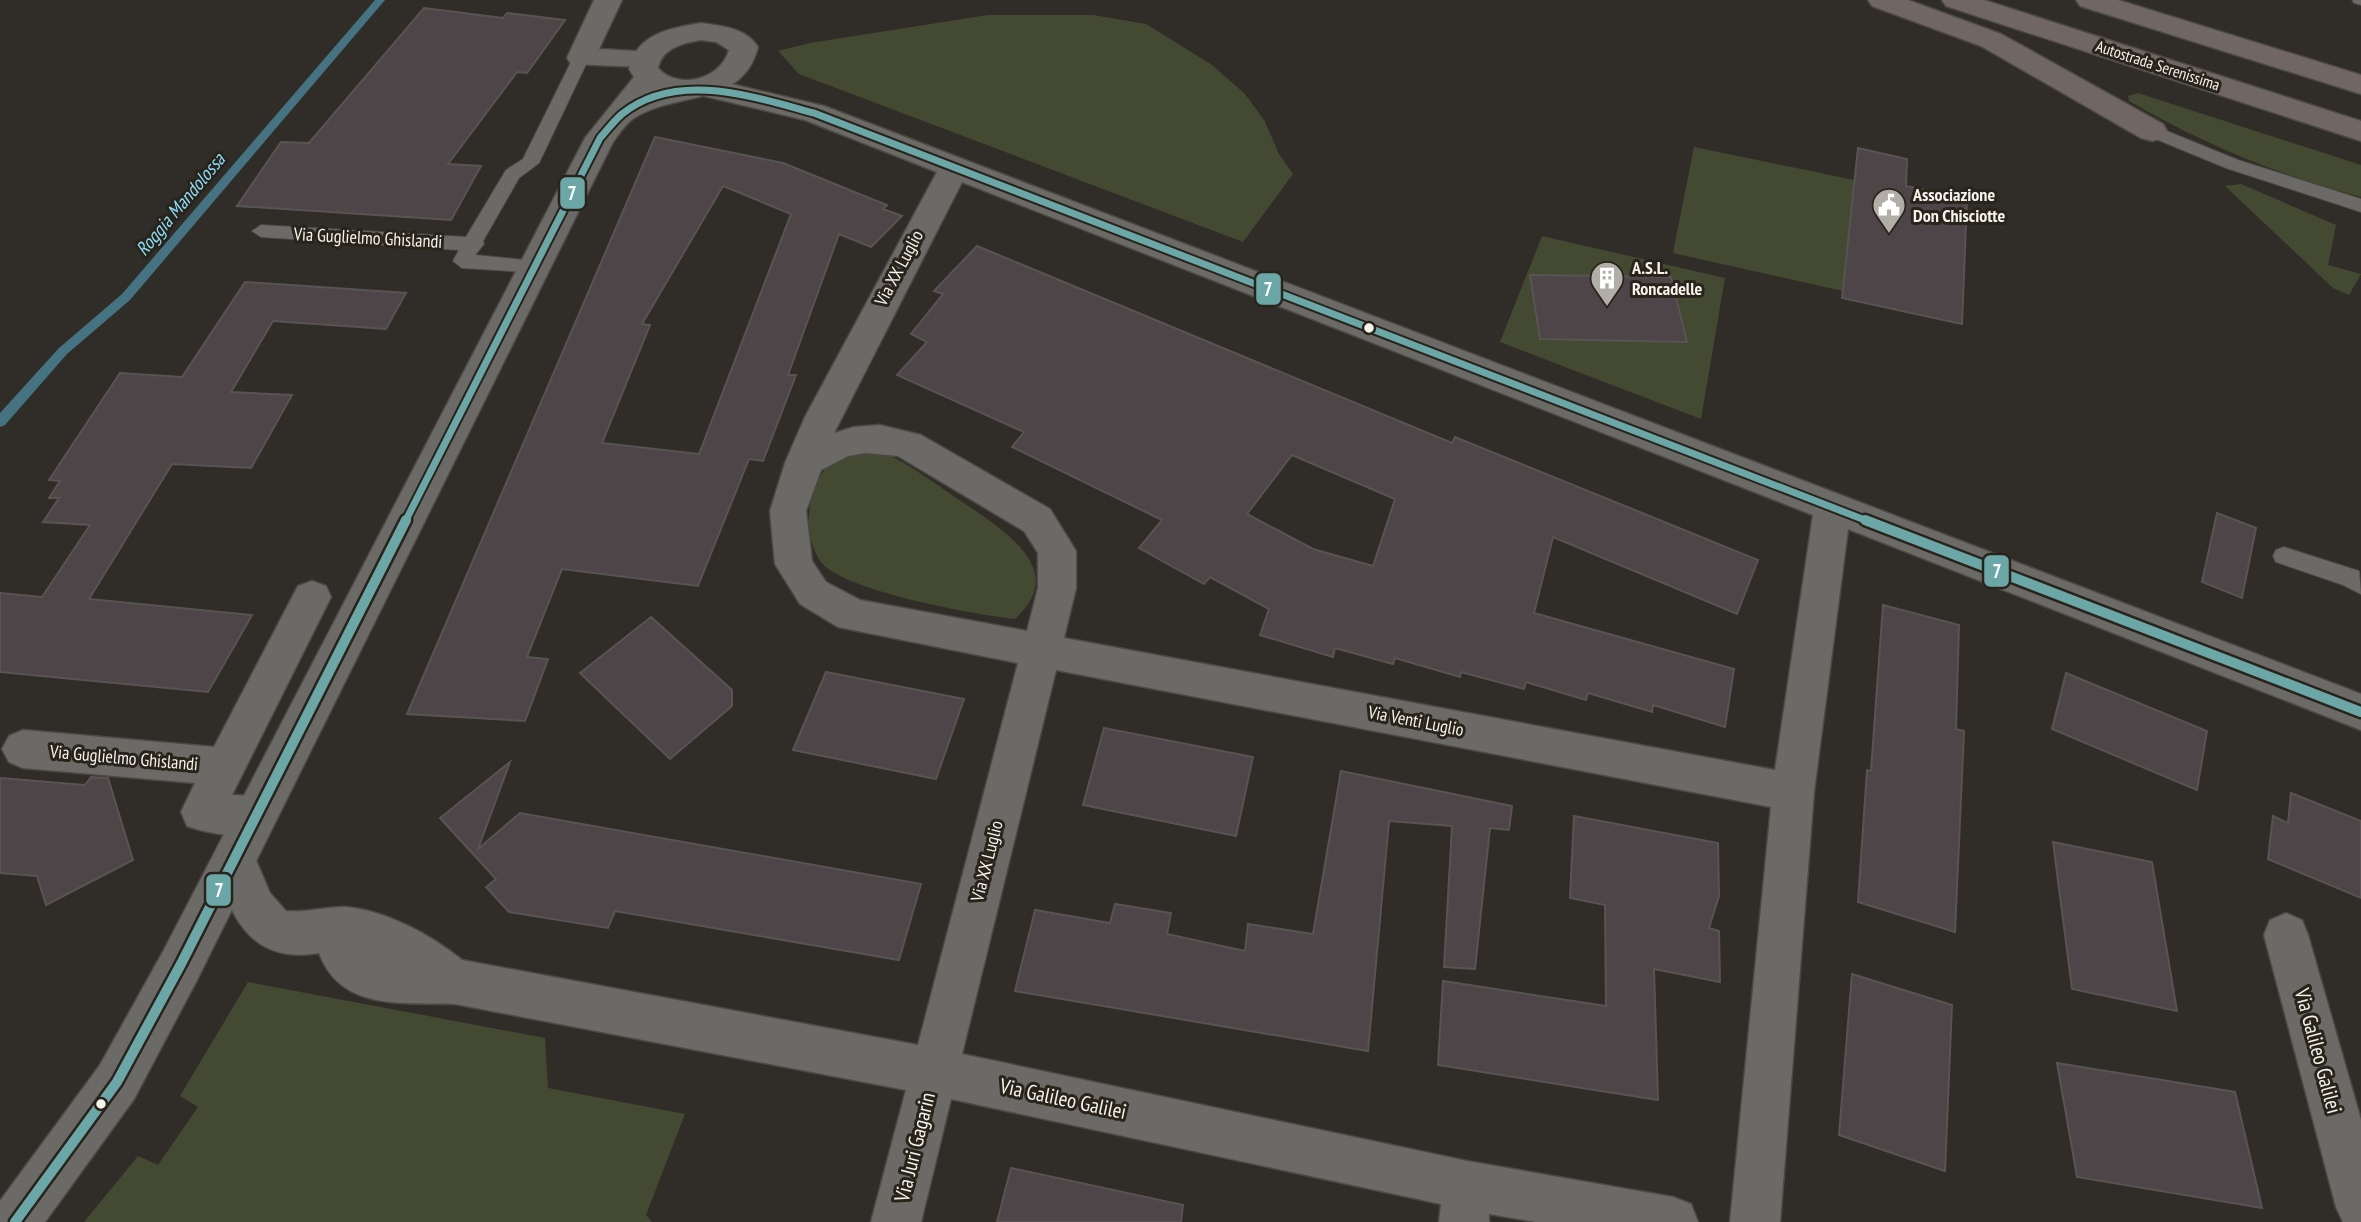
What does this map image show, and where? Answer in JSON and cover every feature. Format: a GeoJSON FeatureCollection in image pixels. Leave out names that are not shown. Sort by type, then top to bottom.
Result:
{"type":"FeatureCollection","features":[{"type":"Feature","properties":{"kind":"highway"},"geometry":{"type":"LineString","coordinates":[[1882,0],[1991,40],[2151,131]]}},
{"type":"Feature","properties":{"kind":"highway","name":"Autostrada Serenissima"},"geometry":{"type":"LineString","coordinates":[[1956,0],[2361,131]]}},
{"type":"Feature","properties":{"kind":"highway"},"geometry":{"type":"LineString","coordinates":[[2090,0],[2361,85]]}},
{"type":"Feature","properties":{"kind":"street","name":"Via Guglielmo Ghislandi"},"geometry":{"type":"LineString","coordinates":[[580,58],[608,0]]}},
{"type":"Feature","properties":{"kind":"street"},"geometry":{"type":"LineString","coordinates":[[701,0],[714,28]]}},
{"type":"Feature","properties":{"kind":"street"},"geometry":{"type":"LineString","coordinates":[[15,1222],[117,1082],[256,816],[600,138],[619,114],[645,68],[652,44],[669,23],[690,28],[714,28],[734,35],[744,47],[742,63],[728,78],[642,101],[619,114]]}},
{"type":"Feature","properties":{"kind":"street"},"geometry":{"type":"LineString","coordinates":[[580,58],[645,68],[659,86],[694,89],[814,113],[2361,712]]}},
{"type":"Feature","properties":{"kind":"street"},"geometry":{"type":"LineString","coordinates":[[742,63],[814,113]]}},
{"type":"Feature","properties":{"kind":"street","name":"Via XX Luglio"},"geometry":{"type":"LineString","coordinates":[[954,168],[846,369],[803,463],[788,511],[794,564],[813,593],[852,615],[1040,650]]}},
{"type":"Feature","properties":{"kind":"street","name":"Via XX Luglio"},"geometry":{"type":"LineString","coordinates":[[846,369],[850,390],[861,412],[886,438]]}},
{"type":"Feature","properties":{"kind":"street","name":"Via XX Luglio"},"geometry":{"type":"LineString","coordinates":[[803,463],[828,447],[856,438],[886,438],[908,445],[1037,520],[1057,551],[1057,588],[935,1072]]}},
{"type":"Feature","properties":{"kind":"street"},"geometry":{"type":"LineString","coordinates":[[1755,1222],[1793,792],[1832,508]]}},
{"type":"Feature","properties":{"kind":"street","name":"Via Guglielmo Ghislandi"},"geometry":{"type":"LineString","coordinates":[[256,816],[202,811],[312,597]]}},
{"type":"Feature","properties":{"kind":"street","name":"Via Venti Luglio"},"geometry":{"type":"LineString","coordinates":[[1040,650],[1793,792]]}},
{"type":"Feature","properties":{"kind":"street","name":"Via Guglielmo Ghislandi"},"geometry":{"type":"LineString","coordinates":[[23,749],[226,766]]}},
{"type":"Feature","properties":{"kind":"street","name":"Via Galileo Galilei"},"geometry":{"type":"LineString","coordinates":[[234,858],[244,891],[258,915],[273,928],[297,934],[346,929],[339,943],[339,952],[357,970],[385,979],[420,984],[453,981],[935,1072],[1466,1203],[1673,1222]]}},
{"type":"Feature","properties":{"kind":"street","name":"Via Galileo Galilei"},"geometry":{"type":"LineString","coordinates":[[2286,935],[2361,1207]]}},
{"type":"Feature","properties":{"kind":"street","name":"Via Juri Gagarin"},"geometry":{"type":"LineString","coordinates":[[896,1222],[935,1072]]}},
{"type":"Feature","properties":{"kind":"lane","name":"Via Guglielmo Ghislandi"},"geometry":{"type":"LineString","coordinates":[[534,268],[462,261],[475,244],[512,174],[530,163],[580,58]]}},
{"type":"Feature","properties":{"kind":"lane"},"geometry":{"type":"LineString","coordinates":[[2151,131],[2232,164],[2361,206]]}},
{"type":"Feature","properties":{"kind":"lane","name":"Via Guglielmo Ghislandi"},"geometry":{"type":"LineString","coordinates":[[261,231],[475,244]]}},
{"type":"Feature","properties":{"kind":"lane"},"geometry":{"type":"LineString","coordinates":[[2284,556],[2351,578],[2361,585]]}},
{"type":"Feature","properties":{"kind":"green space"},"geometry":{"type":"Polygon","coordinates":[[[988,15],[1093,15],[1146,24],[1212,65],[1245,94],[1264,120],[1279,154],[1293,174],[1243,242],[799,74],[778,51],[810,43],[988,15]]]}},
{"type":"Feature","properties":{"kind":"green space"},"geometry":{"type":"Polygon","coordinates":[[[2138,93],[2361,165],[2361,197],[2300,179],[2185,131],[2129,101],[2128,96],[2138,93]]]}},
{"type":"Feature","properties":{"kind":"green space"},"geometry":{"type":"Polygon","coordinates":[[[1694,147],[1854,180],[1843,291],[1673,253],[1694,147]]]}},
{"type":"Feature","properties":{"kind":"green space"},"geometry":{"type":"Polygon","coordinates":[[[2241,184],[2336,225],[2328,265],[2361,274],[2349,295],[2333,288],[2225,186],[2241,184]]]}},
{"type":"Feature","properties":{"kind":"green space"},"geometry":{"type":"Polygon","coordinates":[[[1542,236],[1725,278],[1701,419],[1500,342],[1542,236]]]}},
{"type":"Feature","properties":{"kind":"green space"},"geometry":{"type":"Polygon","coordinates":[[[875,449],[908,465],[974,510],[1008,535],[1022,550],[1032,566],[1036,583],[1031,600],[1015,619],[943,607],[882,592],[834,573],[821,562],[813,546],[809,527],[811,499],[818,480],[837,459],[854,452],[875,449]]]}},
{"type":"Feature","properties":{"kind":"green space"},"geometry":{"type":"Polygon","coordinates":[[[248,982],[545,1038],[548,1088],[685,1114],[646,1215],[652,1222],[84,1222],[138,1156],[158,1165],[198,1107],[180,1096],[248,982]]]}},
{"type":"Feature","properties":{"kind":"building"},"geometry":{"type":"Polygon","coordinates":[[[424,8],[503,18],[507,13],[565,20],[527,73],[517,72],[448,164],[481,166],[451,220],[237,206],[281,142],[309,143],[424,8]]]}},
{"type":"Feature","properties":{"kind":"building"},"geometry":{"type":"Polygon","coordinates":[[[655,137],[783,163],[887,205],[883,209],[902,216],[871,247],[839,234],[788,375],[796,375],[763,461],[749,459],[698,586],[562,569],[527,657],[548,659],[525,721],[407,714],[655,137]],[[723,186],[642,324],[650,325],[602,443],[699,454],[791,214],[723,186]]]}},
{"type":"Feature","properties":{"kind":"building"},"geometry":{"type":"Polygon","coordinates":[[[1858,148],[1907,159],[1906,186],[1967,199],[1962,324],[1842,298],[1858,148]]]}},
{"type":"Feature","properties":{"kind":"building"},"geometry":{"type":"Polygon","coordinates":[[[977,246],[1452,443],[1455,437],[1758,560],[1737,614],[1553,537],[1534,613],[1734,669],[1725,727],[1653,705],[1652,712],[1588,693],[1586,700],[1526,682],[1524,689],[1461,672],[1460,677],[1395,658],[1393,664],[1335,648],[1333,657],[1260,635],[1269,609],[1210,577],[1204,584],[1139,548],[1162,520],[1012,447],[1024,432],[897,375],[927,342],[911,334],[943,294],[934,291],[977,246]],[[1292,455],[1247,514],[1313,549],[1373,566],[1395,499],[1292,455]]]}},
{"type":"Feature","properties":{"kind":"building","name":"A.S.L. Roncadelle"},"geometry":{"type":"Polygon","coordinates":[[[1530,275],[1671,277],[1687,342],[1540,339],[1530,275]]]}},
{"type":"Feature","properties":{"kind":"building"},"geometry":{"type":"Polygon","coordinates":[[[245,282],[406,293],[386,329],[273,321],[231,392],[292,395],[251,468],[172,464],[89,599],[252,615],[208,692],[0,672],[0,593],[42,597],[90,525],[43,522],[59,498],[49,498],[60,481],[49,480],[120,373],[182,377],[245,282]]]}},
{"type":"Feature","properties":{"kind":"building"},"geometry":{"type":"Polygon","coordinates":[[[2217,513],[2256,528],[2242,598],[2202,582],[2217,513]]]}},
{"type":"Feature","properties":{"kind":"building"},"geometry":{"type":"Polygon","coordinates":[[[1883,605],[1959,625],[1956,729],[1964,731],[1955,932],[1858,902],[1867,770],[1871,771],[1883,605]]]}},
{"type":"Feature","properties":{"kind":"building"},"geometry":{"type":"Polygon","coordinates":[[[651,617],[732,690],[732,706],[670,759],[580,673],[651,617]]]}},
{"type":"Feature","properties":{"kind":"building"},"geometry":{"type":"Polygon","coordinates":[[[826,672],[964,699],[936,779],[793,750],[826,672]]]}},
{"type":"Feature","properties":{"kind":"building"},"geometry":{"type":"Polygon","coordinates":[[[2066,673],[2207,731],[2197,790],[2052,729],[2066,673]]]}},
{"type":"Feature","properties":{"kind":"building"},"geometry":{"type":"Polygon","coordinates":[[[1104,728],[1253,757],[1236,836],[1083,805],[1104,728]]]}},
{"type":"Feature","properties":{"kind":"building"},"geometry":{"type":"Polygon","coordinates":[[[510,762],[478,849],[520,813],[921,884],[899,960],[615,911],[608,928],[509,912],[486,887],[496,879],[440,818],[510,762]]]}},
{"type":"Feature","properties":{"kind":"building"},"geometry":{"type":"Polygon","coordinates":[[[1341,771],[1512,806],[1509,830],[1490,828],[1475,969],[1444,967],[1452,826],[1389,821],[1368,1051],[1015,991],[1035,910],[1110,923],[1115,904],[1171,913],[1167,934],[1245,951],[1248,924],[1313,934],[1341,771]]]}},
{"type":"Feature","properties":{"kind":"building"},"geometry":{"type":"Polygon","coordinates":[[[91,777],[108,778],[133,860],[46,905],[37,876],[0,873],[0,778],[85,785],[91,777]]]}},
{"type":"Feature","properties":{"kind":"building"},"geometry":{"type":"Polygon","coordinates":[[[2291,793],[2361,821],[2361,898],[2268,859],[2273,816],[2288,823],[2291,793]]]}},
{"type":"Feature","properties":{"kind":"building"},"geometry":{"type":"Polygon","coordinates":[[[1574,816],[1718,843],[1719,896],[1709,928],[1719,931],[1720,982],[1654,969],[1658,1100],[1438,1065],[1443,981],[1606,1006],[1605,905],[1570,898],[1574,816]]]}},
{"type":"Feature","properties":{"kind":"building"},"geometry":{"type":"Polygon","coordinates":[[[2053,842],[2152,862],[2177,1011],[2072,989],[2053,842]]]}},
{"type":"Feature","properties":{"kind":"building"},"geometry":{"type":"Polygon","coordinates":[[[1852,974],[1952,1005],[1945,1171],[1839,1135],[1852,974]]]}},
{"type":"Feature","properties":{"kind":"building"},"geometry":{"type":"Polygon","coordinates":[[[2057,1063],[2235,1092],[2262,1208],[2077,1177],[2057,1063]]]}},
{"type":"Feature","properties":{"kind":"building"},"geometry":{"type":"Polygon","coordinates":[[[1011,1168],[1183,1205],[1181,1222],[997,1222],[1011,1168]]]}},
{"type":"Feature","properties":{"kind":"waterway","name":"Roggia Mandolossa"},"geometry":{"type":"LineString","coordinates":[[0,422],[63,351],[126,297],[380,0]]}},
{"type":"Feature","properties":{"kind":"transit line","name":"7"},"geometry":{"type":"LineString","coordinates":[[15,1222],[117,1082],[181,964],[600,138],[621,115],[645,100],[671,92],[728,92],[814,113],[2361,712]]}},
{"type":"Feature","properties":{"kind":"place","name":"Associazione Don Chisciotte"},"geometry":{"type":"Point","coordinates":[1889,235]}},
{"type":"Feature","properties":{"kind":"place","name":"A.S.L. Roncadelle"},"geometry":{"type":"Point","coordinates":[1607,308]}}]}
